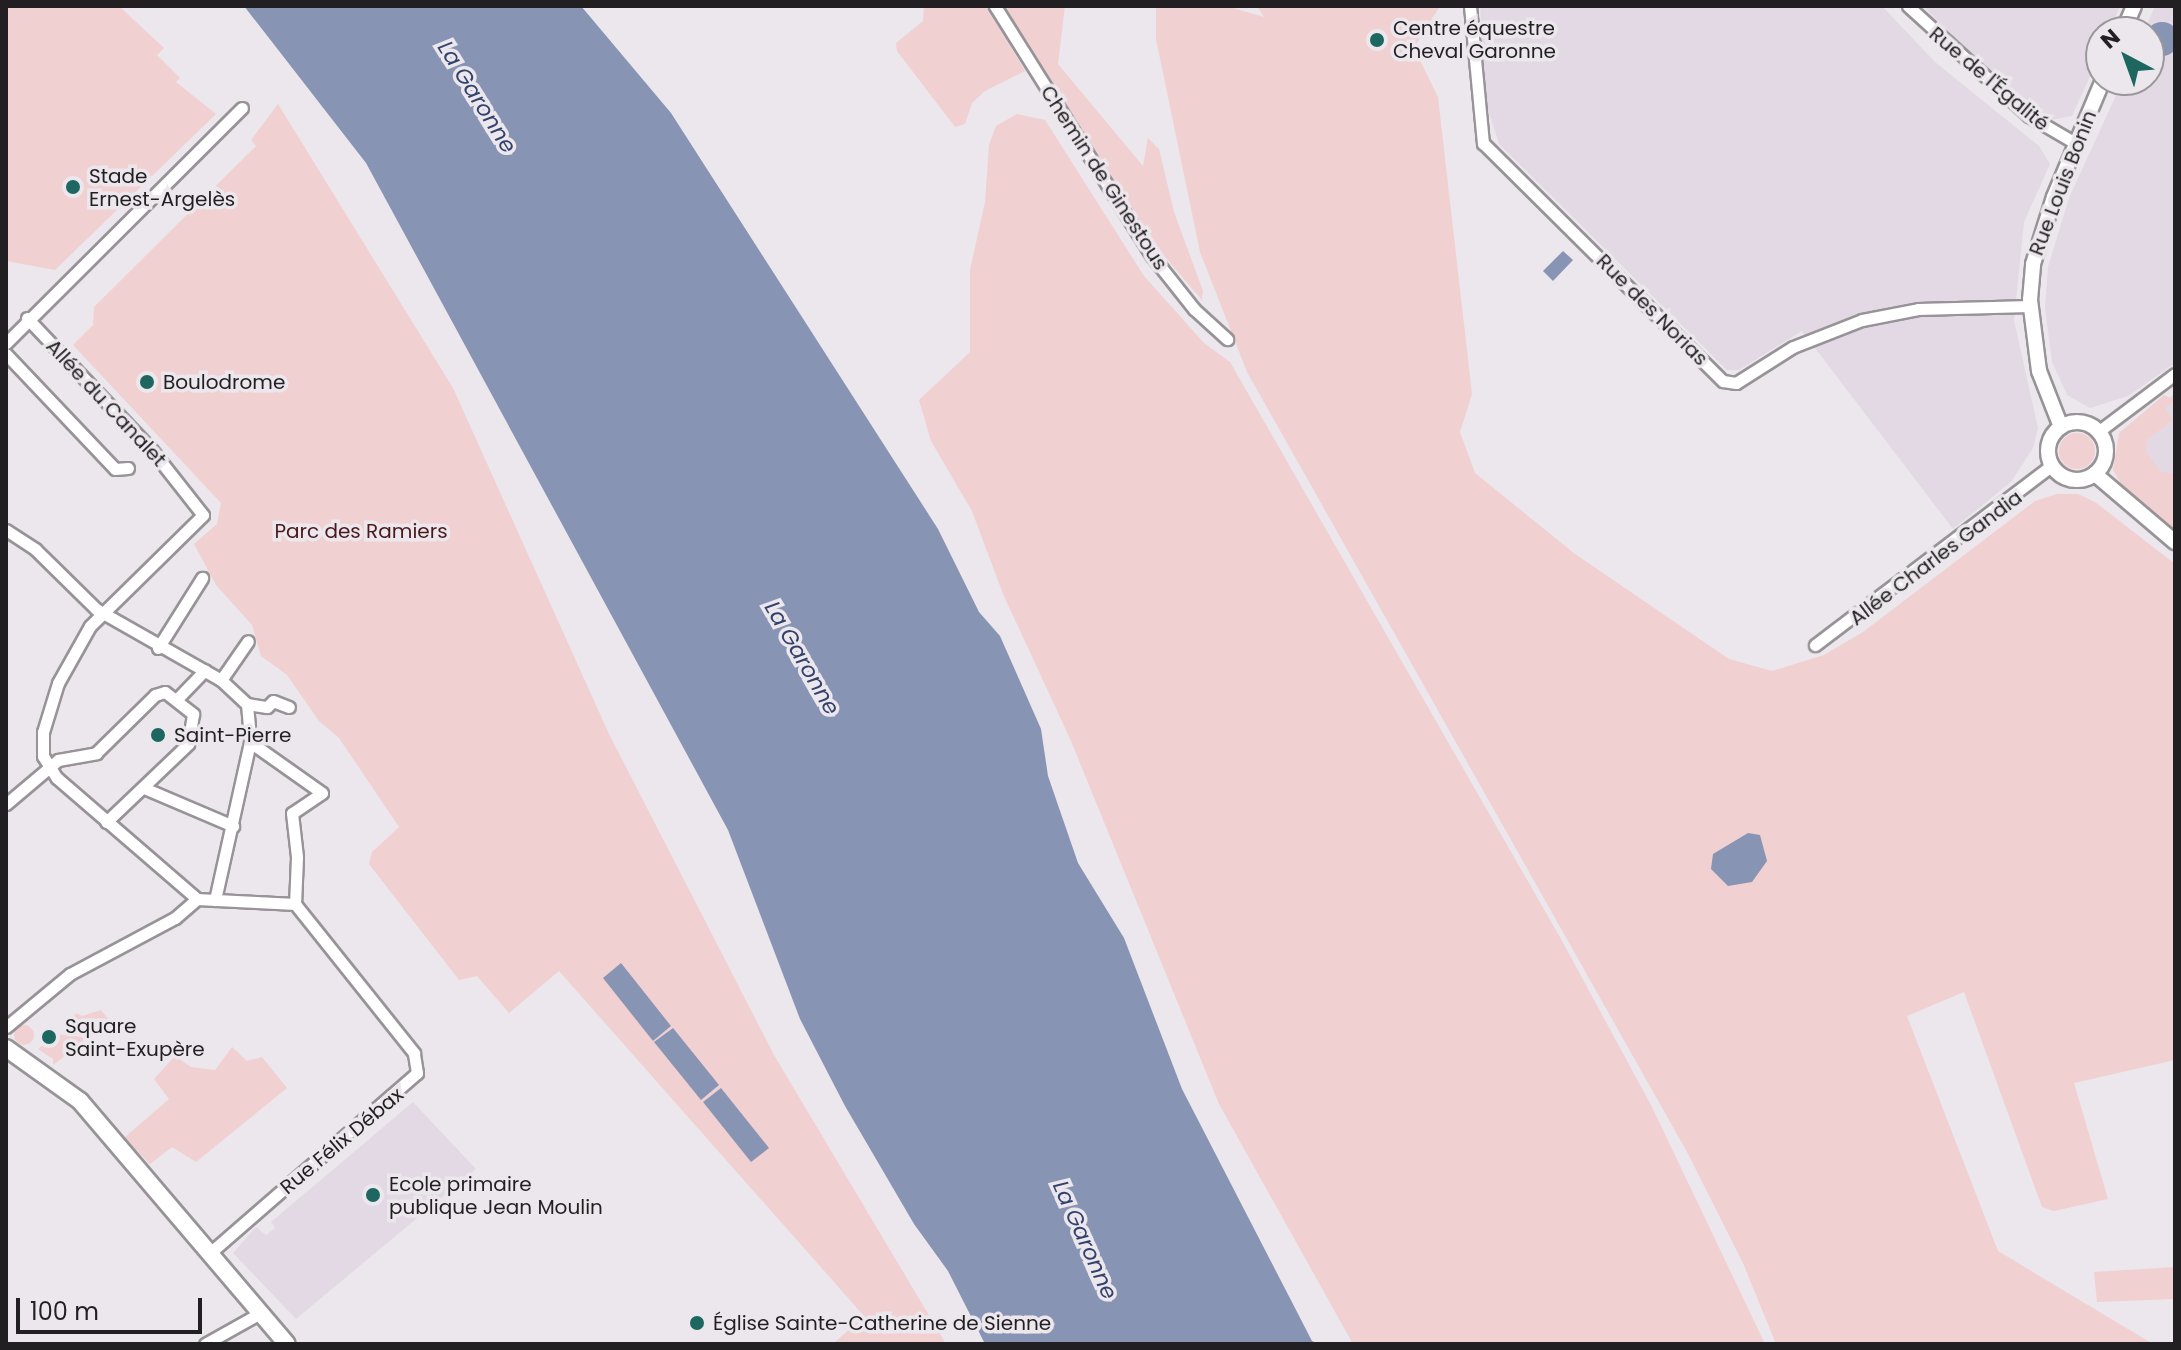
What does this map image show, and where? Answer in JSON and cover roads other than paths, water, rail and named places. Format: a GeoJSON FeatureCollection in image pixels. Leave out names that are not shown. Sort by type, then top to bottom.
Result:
{"type":"FeatureCollection","features":[{"type":"Feature","properties":{"kind":"main road"},"geometry":{"type":"LineString","coordinates":[[6,1048],[80,1101],[287,1344]]}},
{"type":"Feature","properties":{"kind":"street","name":"Chemin de Ginestous"},"geometry":{"type":"LineString","coordinates":[[995,6],[1152,256],[1194,309],[1227,339]]}},
{"type":"Feature","properties":{"kind":"street","name":"Rue des Norias"},"geometry":{"type":"LineString","coordinates":[[1470,6],[1478,132],[1483,143],[1723,381],[1736,383],[1793,347],[1862,320],[1945,307],[2030,306]]}},
{"type":"Feature","properties":{"kind":"street","name":"Rue de l'Égalité"},"geometry":{"type":"LineString","coordinates":[[1908,6],[2029,116],[2077,144]]}},
{"type":"Feature","properties":{"kind":"street","name":"Rue Louis Bonin"},"geometry":{"type":"LineString","coordinates":[[2061,427],[2039,371],[2030,306],[2041,231],[2096,96]]}},
{"type":"Feature","properties":{"kind":"street"},"geometry":{"type":"LineString","coordinates":[[6,343],[27,318],[242,108]]}},
{"type":"Feature","properties":{"kind":"street","name":"Allée du Canalet"},"geometry":{"type":"LineString","coordinates":[[27,318],[151,449],[203,515],[102,612]]}},
{"type":"Feature","properties":{"kind":"street"},"geometry":{"type":"LineString","coordinates":[[6,354],[115,469],[128,468]]}},
{"type":"Feature","properties":{"kind":"street"},"geometry":{"type":"LineString","coordinates":[[2099,431],[2175,374]]}},
{"type":"Feature","properties":{"kind":"street"},"geometry":{"type":"LineString","coordinates":[[2080,422],[2099,431],[2106,451],[2095,474],[2070,479],[2052,465],[2049,445],[2061,427],[2080,422]]}},
{"type":"Feature","properties":{"kind":"street","name":"Allée Charles Gandia"},"geometry":{"type":"LineString","coordinates":[[1815,645],[2052,465]]}},
{"type":"Feature","properties":{"kind":"street"},"geometry":{"type":"LineString","coordinates":[[2095,474],[2175,542]]}},
{"type":"Feature","properties":{"kind":"street"},"geometry":{"type":"LineString","coordinates":[[6,530],[35,549],[102,612],[158,648],[221,680],[247,704],[267,707],[273,701],[289,707]]}},
{"type":"Feature","properties":{"kind":"street"},"geometry":{"type":"LineString","coordinates":[[158,648],[202,578]]}},
{"type":"Feature","properties":{"kind":"street"},"geometry":{"type":"LineString","coordinates":[[102,612],[58,683],[43,732],[43,756],[51,770],[106,822],[197,899],[295,904],[297,857],[292,813],[322,793],[250,742]]}},
{"type":"Feature","properties":{"kind":"street"},"geometry":{"type":"LineString","coordinates":[[221,680],[248,641]]}},
{"type":"Feature","properties":{"kind":"street"},"geometry":{"type":"LineString","coordinates":[[177,699],[205,670]]}},
{"type":"Feature","properties":{"kind":"street"},"geometry":{"type":"LineString","coordinates":[[6,804],[51,770],[58,760],[102,748],[155,695],[165,692],[193,714],[192,734],[175,760],[144,788],[128,796],[106,822]]}},
{"type":"Feature","properties":{"kind":"street"},"geometry":{"type":"LineString","coordinates":[[215,900],[250,742],[247,704]]}},
{"type":"Feature","properties":{"kind":"street"},"geometry":{"type":"LineString","coordinates":[[144,788],[233,826]]}},
{"type":"Feature","properties":{"kind":"street"},"geometry":{"type":"LineString","coordinates":[[6,1027],[70,974],[175,918],[197,899]]}},
{"type":"Feature","properties":{"kind":"street","name":"Rue Félix Débax"},"geometry":{"type":"LineString","coordinates":[[211,1252],[411,1083],[419,1068],[414,1053],[295,904]]}},
{"type":"Feature","properties":{"kind":"street"},"geometry":{"type":"LineString","coordinates":[[205,1344],[262,1312]]}},
{"type":"Feature","properties":{"kind":"water","name":"La Garonne"},"geometry":{"type":"Polygon","coordinates":[[[244,6],[581,6],[671,113],[938,529],[979,612],[1000,636],[1041,729],[1048,776],[1078,863],[1124,938],[1182,1089],[1312,1341],[1319,1344],[985,1344],[948,1271],[914,1224],[845,1106],[800,1019],[728,830],[366,163],[244,6]]]}},
{"type":"Feature","properties":{"kind":"water"},"geometry":{"type":"Polygon","coordinates":[[[2165,22],[2178,33],[2178,45],[2165,56],[2165,22]]]}},
{"type":"Feature","properties":{"kind":"water"},"geometry":{"type":"Polygon","coordinates":[[[1563,251],[1573,260],[1553,281],[1543,271],[1563,251]]]}},
{"type":"Feature","properties":{"kind":"water"},"geometry":{"type":"Polygon","coordinates":[[[1748,833],[1760,835],[1767,861],[1752,882],[1728,886],[1711,869],[1713,854],[1748,833]]]}},
{"type":"Feature","properties":{"kind":"water"},"geometry":{"type":"Polygon","coordinates":[[[621,963],[671,1026],[653,1041],[603,978],[621,963]]]}},
{"type":"Feature","properties":{"kind":"water"},"geometry":{"type":"Polygon","coordinates":[[[673,1028],[719,1085],[701,1100],[654,1042],[673,1028]]]}},
{"type":"Feature","properties":{"kind":"water"},"geometry":{"type":"Polygon","coordinates":[[[721,1088],[769,1148],[751,1162],[703,1102],[721,1088]]]}},
{"type":"Feature","properties":{"kind":"place","name":"Centre équestre Cheval Garonne"},"geometry":{"type":"Point","coordinates":[1377,40]}},
{"type":"Feature","properties":{"kind":"place","name":"Stade Ernest-Argelès"},"geometry":{"type":"Point","coordinates":[73,187]}},
{"type":"Feature","properties":{"kind":"place","name":"Boulodrome"},"geometry":{"type":"Point","coordinates":[147,382]}},
{"type":"Feature","properties":{"kind":"place","name":"Saint-Pierre"},"geometry":{"type":"Point","coordinates":[158,735]}},
{"type":"Feature","properties":{"kind":"place","name":"Square Saint-Exupère"},"geometry":{"type":"Point","coordinates":[49,1037]}},
{"type":"Feature","properties":{"kind":"place","name":"Ecole primaire publique Jean Moulin"},"geometry":{"type":"Point","coordinates":[373,1195]}},
{"type":"Feature","properties":{"kind":"place","name":"Église Sainte-Catherine de Sienne"},"geometry":{"type":"Point","coordinates":[697,1323]}},
{"type":"Feature","properties":{"kind":"park label","name":"Parc des Ramiers"},"geometry":{"type":"Point","coordinates":[361,531]}}]}
